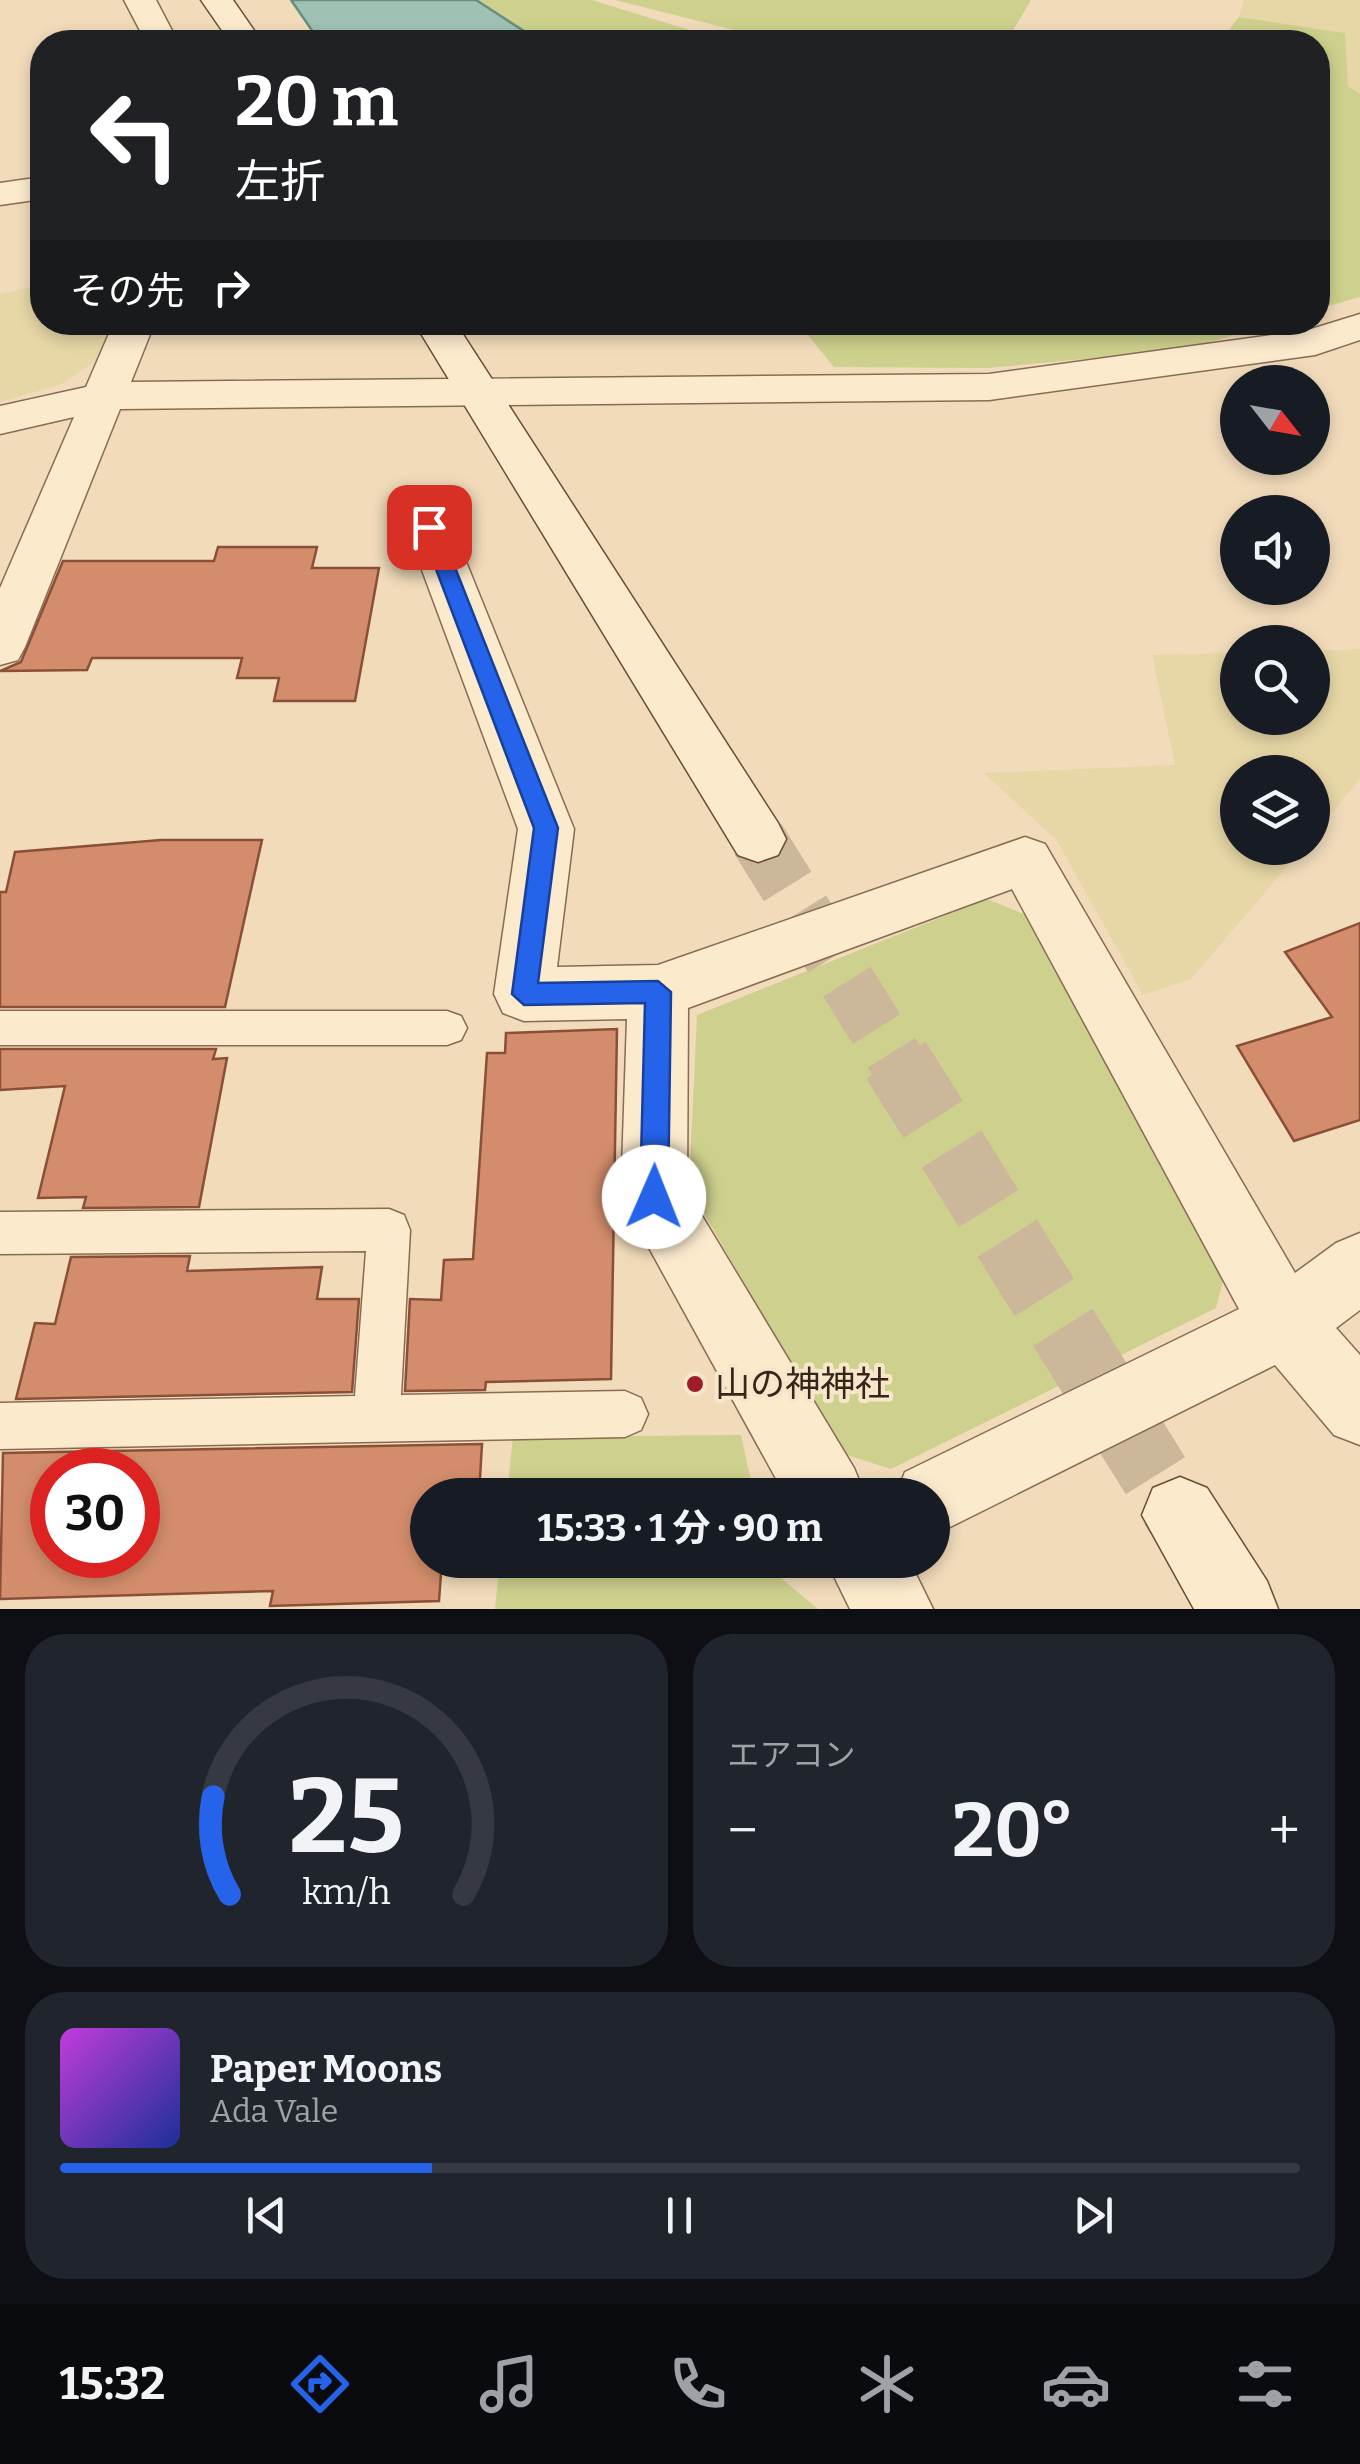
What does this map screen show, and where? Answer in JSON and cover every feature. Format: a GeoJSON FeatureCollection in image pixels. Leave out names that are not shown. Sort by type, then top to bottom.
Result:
{"type":"FeatureCollection","features":[{"type":"Feature","properties":{"kind":"street"},"geometry":{"type":"LineString","coordinates":[[140,0],[156,30]]}},
{"type":"Feature","properties":{"kind":"street"},"geometry":{"type":"LineString","coordinates":[[217,0],[238,30]]}},
{"type":"Feature","properties":{"kind":"street"},"geometry":{"type":"LineString","coordinates":[[0,194],[30,190]]}},
{"type":"Feature","properties":{"kind":"street"},"geometry":{"type":"LineString","coordinates":[[0,420],[108,396],[989,388],[1315,342],[1360,326]]}},
{"type":"Feature","properties":{"kind":"street"},"geometry":{"type":"LineString","coordinates":[[0,647],[13,585],[108,396],[130,335]]}},
{"type":"Feature","properties":{"kind":"street"},"geometry":{"type":"LineString","coordinates":[[443,335],[758,840]]}},
{"type":"Feature","properties":{"kind":"street"},"geometry":{"type":"LineString","coordinates":[[429,527],[546,828],[524,994],[658,992],[1025,860],[1285,1323],[1360,1409]]}},
{"type":"Feature","properties":{"kind":"street"},"geometry":{"type":"LineString","coordinates":[[658,992],[654,1197],[817,1478]]}},
{"type":"Feature","properties":{"kind":"street"},"geometry":{"type":"LineString","coordinates":[[950,1490],[1285,1323],[1360,1267]]}},
{"type":"Feature","properties":{"kind":"street"},"geometry":{"type":"LineString","coordinates":[[1180,1515],[1239,1609]]}},
{"type":"Feature","properties":{"kind":"street"},"geometry":{"type":"LineString","coordinates":[[876,1578],[894,1609]]}},
{"type":"Feature","properties":{"kind":"lane"},"geometry":{"type":"LineString","coordinates":[[0,1028],[447,1028]]}},
{"type":"Feature","properties":{"kind":"lane"},"geometry":{"type":"LineString","coordinates":[[0,1233],[390,1230],[376,1418]]}},
{"type":"Feature","properties":{"kind":"lane"},"geometry":{"type":"LineString","coordinates":[[0,1426],[625,1414]]}},
{"type":"Feature","properties":{"kind":"shaded area"},"geometry":{"type":"Polygon","coordinates":[[[291,0],[476,0],[522,30],[312,30],[291,0]]]}},
{"type":"Feature","properties":{"kind":"shaded area"},"geometry":{"type":"Polygon","coordinates":[[[1244,0],[1360,0],[1360,94],[1348,86],[1344,33],[1239,17],[1244,0]]]}},
{"type":"Feature","properties":{"kind":"shaded area"},"geometry":{"type":"Polygon","coordinates":[[[30,288],[30,335],[108,335],[99,359],[60,385],[0,402],[0,294],[30,288]]]}},
{"type":"Feature","properties":{"kind":"shaded area"},"geometry":{"type":"Polygon","coordinates":[[[1360,649],[1360,779],[1330,815],[1330,755],[1220,755],[1220,865],[1288,865],[1191,979],[1143,995],[1057,841],[984,773],[1175,765],[1152,655],[1220,653],[1220,735],[1330,735],[1330,650],[1360,649]]]}},
{"type":"Feature","properties":{"kind":"green space"},"geometry":{"type":"Polygon","coordinates":[[[476,0],[592,0],[689,30],[522,30],[476,0]]]}},
{"type":"Feature","properties":{"kind":"green space"},"geometry":{"type":"Polygon","coordinates":[[[615,0],[1031,0],[1013,30],[734,30],[615,0]]]}},
{"type":"Feature","properties":{"kind":"green space"},"geometry":{"type":"Polygon","coordinates":[[[1239,17],[1325,30],[1229,30],[1239,17]]]}},
{"type":"Feature","properties":{"kind":"green space"},"geometry":{"type":"Polygon","coordinates":[[[1330,31],[1345,33],[1348,86],[1360,94],[1360,297],[1330,306],[1330,31]]]}},
{"type":"Feature","properties":{"kind":"green space"},"geometry":{"type":"Polygon","coordinates":[[[808,335],[1234,335],[1187,349],[989,368],[834,367],[808,335]]]}},
{"type":"Feature","properties":{"kind":"green space"},"geometry":{"type":"Polygon","coordinates":[[[987,899],[1026,915],[1224,1277],[1216,1308],[891,1469],[841,1453],[689,1187],[697,1015],[987,899]]]}},
{"type":"Feature","properties":{"kind":"green space"},"geometry":{"type":"Polygon","coordinates":[[[741,1435],[750,1478],[509,1478],[513,1437],[741,1435]]]}},
{"type":"Feature","properties":{"kind":"green space"},"geometry":{"type":"Polygon","coordinates":[[[498,1578],[781,1578],[818,1609],[495,1609],[498,1578]]]}},
{"type":"Feature","properties":{"kind":"building"},"geometry":{"type":"Polygon","coordinates":[[[218,547],[317,547],[312,568],[379,568],[355,701],[274,701],[279,678],[237,678],[242,658],[92,658],[87,670],[0,671],[21,662],[63,561],[214,561],[218,547]]]}},
{"type":"Feature","properties":{"kind":"building"},"geometry":{"type":"Polygon","coordinates":[[[161,840],[262,840],[225,1007],[0,1007],[0,892],[6,892],[15,852],[161,840]]]}},
{"type":"Feature","properties":{"kind":"building"},"geometry":{"type":"Polygon","coordinates":[[[1360,923],[1360,1120],[1294,1141],[1237,1046],[1332,1017],[1285,952],[1360,923]]]}},
{"type":"Feature","properties":{"kind":"building"},"geometry":{"type":"Polygon","coordinates":[[[617,1029],[611,1379],[486,1382],[485,1390],[405,1391],[410,1299],[441,1300],[444,1260],[473,1259],[487,1053],[505,1053],[506,1033],[617,1029]]]}},
{"type":"Feature","properties":{"kind":"building"},"geometry":{"type":"Polygon","coordinates":[[[0,1049],[216,1049],[213,1059],[227,1058],[199,1207],[83,1208],[86,1197],[38,1198],[65,1086],[0,1090],[0,1049]]]}},
{"type":"Feature","properties":{"kind":"building"},"geometry":{"type":"Polygon","coordinates":[[[190,1256],[187,1271],[322,1267],[317,1299],[359,1299],[352,1392],[16,1399],[35,1323],[55,1324],[71,1257],[190,1256]]]}},
{"type":"Feature","properties":{"kind":"building"},"geometry":{"type":"Polygon","coordinates":[[[482,1444],[480,1478],[410,1478],[410,1578],[441,1578],[439,1601],[270,1606],[273,1591],[0,1599],[3,1453],[30,1452],[30,1578],[160,1578],[160,1450],[482,1444]]]}},
{"type":"Feature","properties":{"kind":"tunnel"},"geometry":{"type":"LineString","coordinates":[[758,839],[897,1062]]}},
{"type":"Feature","properties":{"kind":"tunnel"},"geometry":{"type":"LineString","coordinates":[[896,1060],[1180,1515]]}},
{"type":"Feature","properties":{"kind":"place","name":"山の神神社"},"geometry":{"type":"Point","coordinates":[695,1384]}},
{"type":"Feature","properties":{"kind":"route"},"geometry":{"type":"LineString","coordinates":[[429,527],[546,828],[524,994],[658,992],[654,1197]]}}]}
